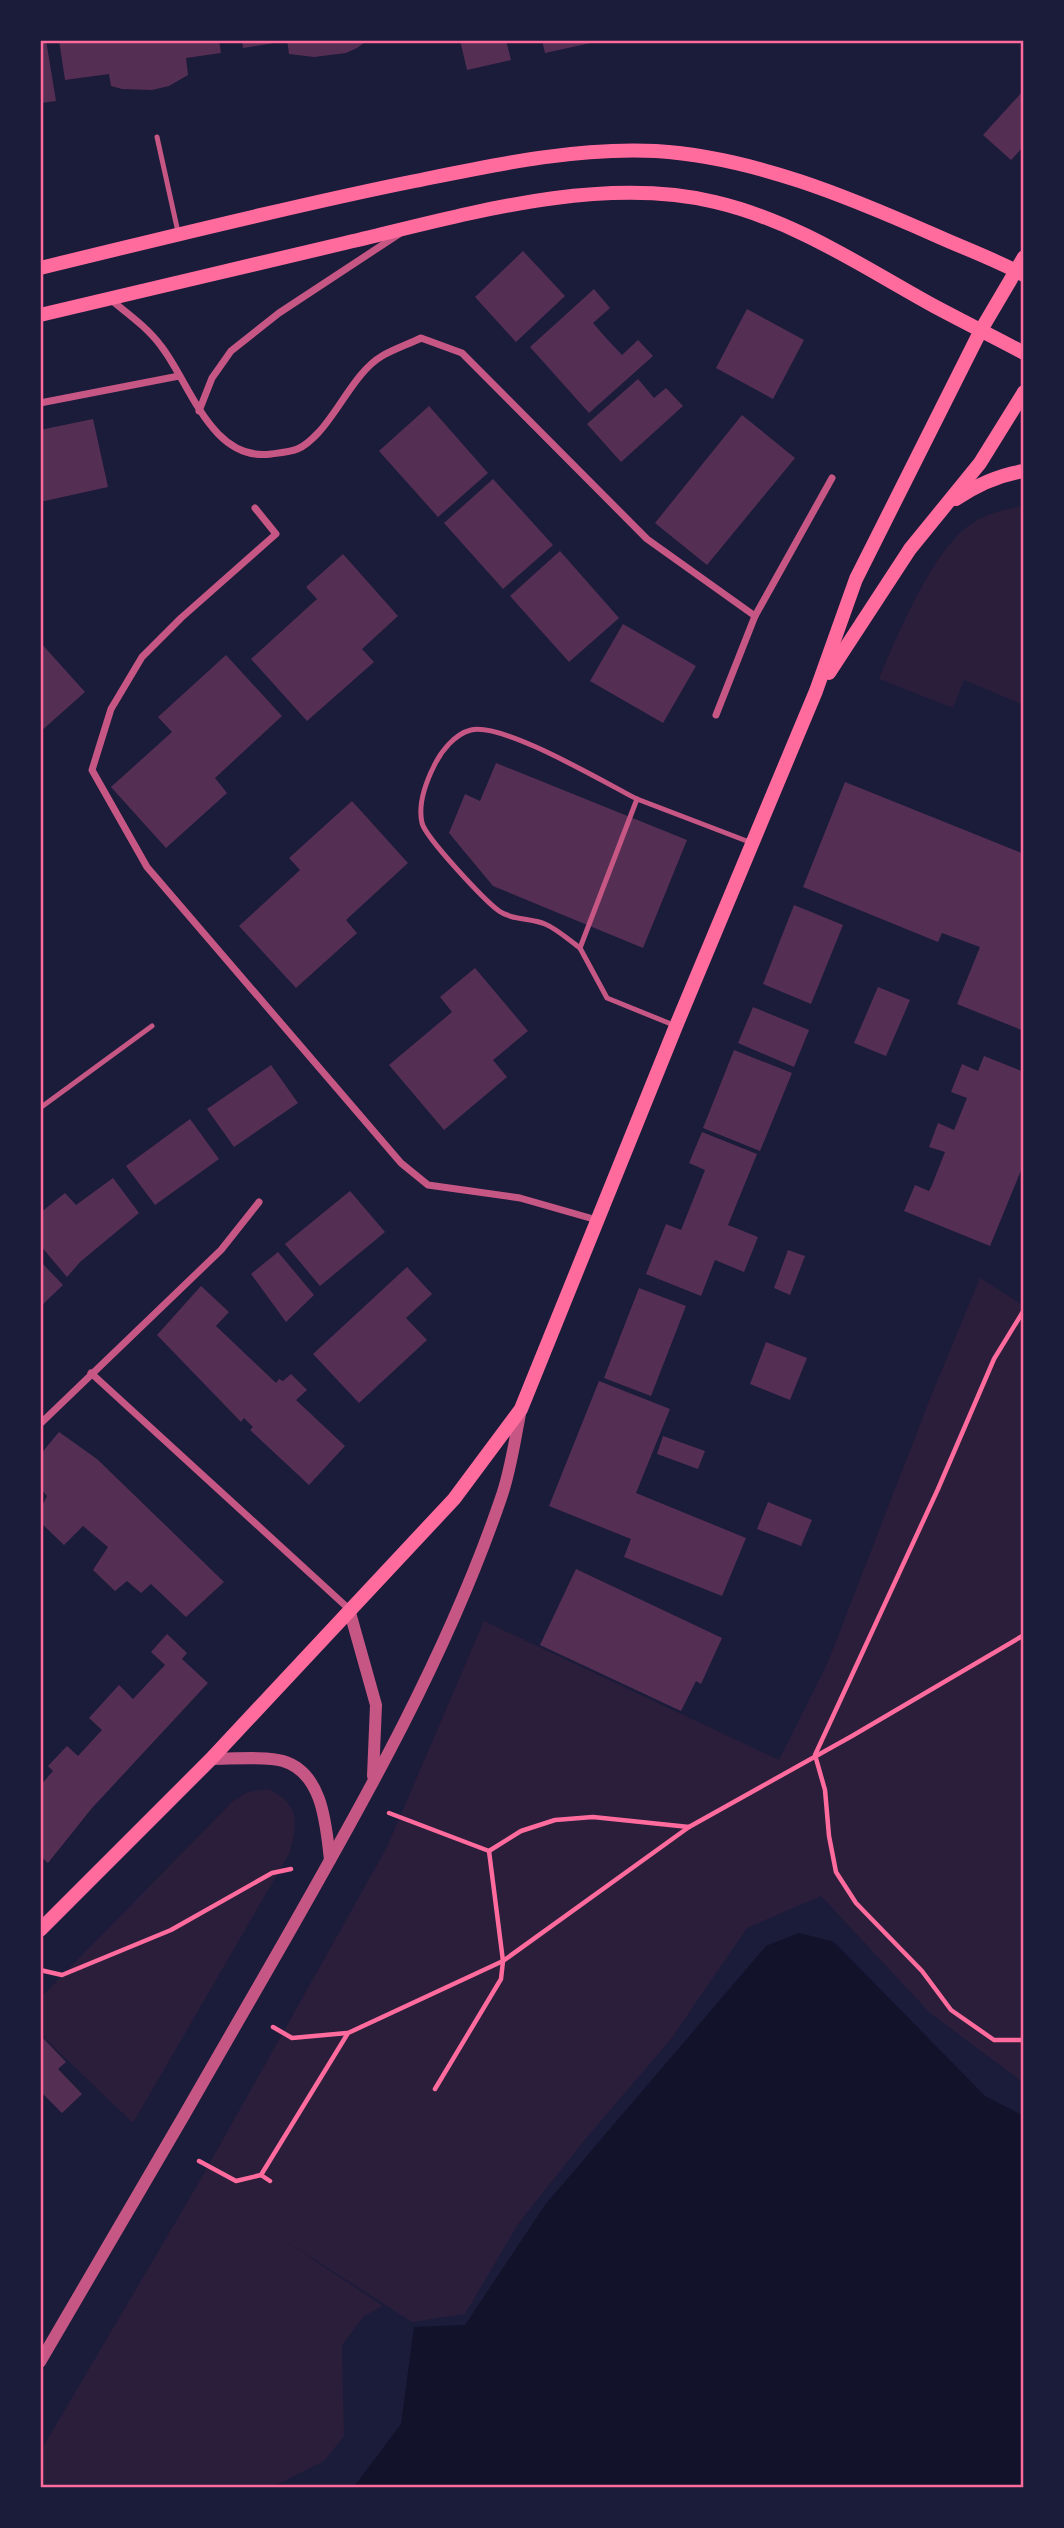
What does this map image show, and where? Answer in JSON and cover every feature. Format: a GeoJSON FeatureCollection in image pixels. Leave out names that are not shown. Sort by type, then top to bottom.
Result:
{"type":"FeatureCollection","features":[{"type":"Feature","properties":{"kind":"main road"},"geometry":{"type":"LineString","coordinates":[[40,268],[376,189],[494,165],[564,154],[615,150],[705,156],[800,182],[864,205],[1019,273]]}},
{"type":"Feature","properties":{"kind":"main road"},"geometry":{"type":"LineString","coordinates":[[40,315],[534,201],[594,193],[645,192],[684,195],[718,202],[772,220],[824,243],[934,306],[1024,353]]}},
{"type":"Feature","properties":{"kind":"main road"},"geometry":{"type":"LineString","coordinates":[[40,1930],[211,1759],[454,1499],[522,1409],[676,1026],[816,691],[856,579],[981,330],[1019,273],[1024,257]]}},
{"type":"Feature","properties":{"kind":"main road"},"geometry":{"type":"LineString","coordinates":[[816,691],[910,549],[980,463],[1024,392]]}},
{"type":"Feature","properties":{"kind":"main road"},"geometry":{"type":"LineString","coordinates":[[941,509],[978,485],[1006,474],[1024,471]]}},
{"type":"Feature","properties":{"kind":"street"},"geometry":{"type":"LineString","coordinates":[[199,411],[212,378],[231,351],[279,313],[408,228]]}},
{"type":"Feature","properties":{"kind":"street"},"geometry":{"type":"LineString","coordinates":[[110,299],[150,333],[163,348],[199,411],[232,447],[259,456],[297,451],[317,433],[363,373],[380,356],[421,338],[462,353],[647,539],[755,616]]}},
{"type":"Feature","properties":{"kind":"street"},"geometry":{"type":"LineString","coordinates":[[40,403],[179,376]]}},
{"type":"Feature","properties":{"kind":"street"},"geometry":{"type":"LineString","coordinates":[[716,715],[755,616],[832,478]]}},
{"type":"Feature","properties":{"kind":"street"},"geometry":{"type":"LineString","coordinates":[[255,508],[276,534],[181,618],[142,657],[111,709],[92,770],[147,867],[401,1163],[428,1185],[520,1198],[597,1220]]}},
{"type":"Feature","properties":{"kind":"street"},"geometry":{"type":"LineString","coordinates":[[40,1424],[221,1250],[259,1202]]}},
{"type":"Feature","properties":{"kind":"street"},"geometry":{"type":"LineString","coordinates":[[91,1373],[349,1609],[376,1705],[372,1783]]}},
{"type":"Feature","properties":{"kind":"street"},"geometry":{"type":"LineString","coordinates":[[40,2361],[168,2145],[331,1860],[426,1680],[455,1616],[502,1496],[522,1409]]}},
{"type":"Feature","properties":{"kind":"street"},"geometry":{"type":"LineString","coordinates":[[211,1759],[282,1761],[302,1770],[316,1791],[323,1810],[331,1860]]}},
{"type":"Feature","properties":{"kind":"lane"},"geometry":{"type":"LineString","coordinates":[[157,137],[178,235]]}},
{"type":"Feature","properties":{"kind":"lane"},"geometry":{"type":"LineString","coordinates":[[676,1026],[607,998],[580,948],[545,924],[500,913],[455,868],[422,824],[423,798],[428,778],[439,754],[452,741],[472,730],[499,732],[637,799],[752,843]]}},
{"type":"Feature","properties":{"kind":"lane"},"geometry":{"type":"LineString","coordinates":[[580,948],[637,799]]}},
{"type":"Feature","properties":{"kind":"lane"},"geometry":{"type":"LineString","coordinates":[[40,1108],[152,1026]]}},
{"type":"Feature","properties":{"kind":"path"},"geometry":{"type":"LineString","coordinates":[[1024,1310],[994,1359],[938,1489],[815,1755],[825,1790],[829,1836],[836,1872],[856,1903],[922,1971],[951,2010],[994,2040],[1024,2040]]}},
{"type":"Feature","properties":{"kind":"path"},"geometry":{"type":"LineString","coordinates":[[273,2027],[292,2038],[348,2033],[503,1961],[689,1827],[852,1736],[1024,1635]]}},
{"type":"Feature","properties":{"kind":"path"},"geometry":{"type":"LineString","coordinates":[[362,1803],[489,1851]]}},
{"type":"Feature","properties":{"kind":"path"},"geometry":{"type":"LineString","coordinates":[[489,1851],[521,1831],[555,1820],[593,1817],[689,1827]]}},
{"type":"Feature","properties":{"kind":"path"},"geometry":{"type":"LineString","coordinates":[[435,2089],[501,1979],[503,1961],[489,1851]]}},
{"type":"Feature","properties":{"kind":"path"},"geometry":{"type":"LineString","coordinates":[[40,1970],[62,1975],[171,1930],[272,1872],[291,1869]]}},
{"type":"Feature","properties":{"kind":"path"},"geometry":{"type":"LineString","coordinates":[[199,2161],[236,2181],[261,2175],[348,2033]]}},
{"type":"Feature","properties":{"kind":"path"},"geometry":{"type":"LineString","coordinates":[[261,2175],[270,2181]]}},
{"type":"Feature","properties":{"kind":"shaded area"},"geometry":{"type":"Polygon","coordinates":[[[1024,506],[1024,705],[964,680],[953,708],[879,679],[916,597],[954,539],[981,518],[1024,506]]]}},
{"type":"Feature","properties":{"kind":"shaded area"},"geometry":{"type":"Polygon","coordinates":[[[980,1278],[1024,1306],[1024,2083],[930,2013],[821,1896],[747,1928],[671,2039],[587,2137],[518,2224],[465,2314],[412,2322],[278,2236],[383,2306],[364,2316],[342,2345],[344,2436],[324,2461],[270,2488],[40,2488],[40,2452],[198,2184],[387,1847],[484,1621],[779,1760],[828,1662],[931,1396],[980,1278]]]}},
{"type":"Feature","properties":{"kind":"shaded area"},"geometry":{"type":"Polygon","coordinates":[[[268,1789],[279,1795],[292,1808],[295,1824],[289,1854],[133,2123],[40,2034],[40,1998],[233,1801],[248,1792],[268,1789]]]}},
{"type":"Feature","properties":{"kind":"shaded area"},"geometry":{"type":"Polygon","coordinates":[[[799,1933],[834,1942],[985,2096],[1020,2114],[1024,2113],[1024,2488],[353,2488],[401,2424],[414,2327],[465,2325],[545,2205],[766,1946],[799,1933]]]}},
{"type":"Feature","properties":{"kind":"building"},"geometry":{"type":"Polygon","coordinates":[[[40,40],[46,40],[56,101],[40,103],[40,40]]]}},
{"type":"Feature","properties":{"kind":"building"},"geometry":{"type":"Polygon","coordinates":[[[59,40],[219,40],[221,53],[186,58],[188,75],[169,86],[152,90],[122,89],[111,86],[109,74],[65,80],[59,40]]]}},
{"type":"Feature","properties":{"kind":"building"},"geometry":{"type":"Polygon","coordinates":[[[242,40],[280,40],[281,42],[243,48],[242,40]]]}},
{"type":"Feature","properties":{"kind":"building"},"geometry":{"type":"Polygon","coordinates":[[[287,40],[368,40],[346,53],[314,57],[289,54],[287,40]]]}},
{"type":"Feature","properties":{"kind":"building"},"geometry":{"type":"Polygon","coordinates":[[[460,40],[506,40],[511,60],[467,70],[460,40]]]}},
{"type":"Feature","properties":{"kind":"building"},"geometry":{"type":"Polygon","coordinates":[[[542,40],[600,40],[600,41],[545,53],[542,40]]]}},
{"type":"Feature","properties":{"kind":"building"},"geometry":{"type":"Polygon","coordinates":[[[1024,90],[1024,146],[1011,160],[983,135],[1024,90]]]}},
{"type":"Feature","properties":{"kind":"building"},"geometry":{"type":"Polygon","coordinates":[[[523,251],[565,296],[516,342],[475,297],[523,251]]]}},
{"type":"Feature","properties":{"kind":"building"},"geometry":{"type":"Polygon","coordinates":[[[594,289],[610,308],[593,323],[606,338],[622,355],[638,340],[653,356],[589,413],[530,347],[594,289]]]}},
{"type":"Feature","properties":{"kind":"building"},"geometry":{"type":"Polygon","coordinates":[[[747,309],[804,340],[773,399],[716,368],[747,309]]]}},
{"type":"Feature","properties":{"kind":"building"},"geometry":{"type":"Polygon","coordinates":[[[638,379],[654,398],[666,388],[683,406],[621,462],[587,424],[638,379]]]}},
{"type":"Feature","properties":{"kind":"building"},"geometry":{"type":"Polygon","coordinates":[[[429,406],[488,473],[438,517],[379,451],[429,406]]]}},
{"type":"Feature","properties":{"kind":"building"},"geometry":{"type":"Polygon","coordinates":[[[742,415],[795,458],[707,565],[655,523],[742,415]]]}},
{"type":"Feature","properties":{"kind":"building"},"geometry":{"type":"Polygon","coordinates":[[[93,419],[108,487],[40,502],[40,430],[93,419]]]}},
{"type":"Feature","properties":{"kind":"building"},"geometry":{"type":"Polygon","coordinates":[[[493,479],[553,545],[503,589],[444,523],[493,479]]]}},
{"type":"Feature","properties":{"kind":"building"},"geometry":{"type":"Polygon","coordinates":[[[560,551],[619,618],[569,662],[510,596],[560,551]]]}},
{"type":"Feature","properties":{"kind":"building"},"geometry":{"type":"Polygon","coordinates":[[[343,554],[398,616],[362,649],[374,662],[307,721],[251,659],[317,599],[306,587],[343,554]]]}},
{"type":"Feature","properties":{"kind":"building"},"geometry":{"type":"Polygon","coordinates":[[[623,624],[696,666],[663,723],[590,681],[623,624]]]}},
{"type":"Feature","properties":{"kind":"building"},"geometry":{"type":"Polygon","coordinates":[[[40,642],[85,692],[40,732],[40,642]]]}},
{"type":"Feature","properties":{"kind":"building"},"geometry":{"type":"Polygon","coordinates":[[[226,655],[282,716],[215,778],[227,793],[166,848],[111,787],[172,732],[158,717],[226,655]]]}},
{"type":"Feature","properties":{"kind":"building"},"geometry":{"type":"Polygon","coordinates":[[[496,763],[687,840],[643,948],[493,886],[449,833],[465,794],[480,801],[496,763]]]}},
{"type":"Feature","properties":{"kind":"building"},"geometry":{"type":"Polygon","coordinates":[[[845,782],[1024,854],[1024,1031],[957,1004],[980,947],[942,933],[938,942],[803,887],[845,782]]]}},
{"type":"Feature","properties":{"kind":"building"},"geometry":{"type":"Polygon","coordinates":[[[352,801],[408,863],[346,920],[357,933],[296,988],[239,926],[300,870],[289,858],[352,801]]]}},
{"type":"Feature","properties":{"kind":"building"},"geometry":{"type":"Polygon","coordinates":[[[794,905],[843,925],[811,1004],[763,984],[794,905]]]}},
{"type":"Feature","properties":{"kind":"building"},"geometry":{"type":"Polygon","coordinates":[[[475,968],[528,1031],[493,1060],[507,1077],[444,1130],[389,1065],[452,1012],[440,997],[475,968]]]}},
{"type":"Feature","properties":{"kind":"building"},"geometry":{"type":"Polygon","coordinates":[[[878,987],[910,1000],[886,1056],[854,1043],[878,987]]]}},
{"type":"Feature","properties":{"kind":"building"},"geometry":{"type":"Polygon","coordinates":[[[753,1007],[809,1030],[794,1067],[738,1043],[753,1007]]]}},
{"type":"Feature","properties":{"kind":"building"},"geometry":{"type":"Polygon","coordinates":[[[734,1050],[792,1073],[760,1151],[703,1128],[734,1050]]]}},
{"type":"Feature","properties":{"kind":"building"},"geometry":{"type":"Polygon","coordinates":[[[984,1056],[1024,1072],[1024,1163],[990,1246],[904,1211],[915,1185],[929,1191],[945,1152],[929,1147],[938,1123],[954,1130],[967,1098],[951,1092],[962,1064],[978,1071],[984,1056]]]}},
{"type":"Feature","properties":{"kind":"building"},"geometry":{"type":"Polygon","coordinates":[[[271,1065],[298,1103],[234,1147],[207,1109],[271,1065]]]}},
{"type":"Feature","properties":{"kind":"building"},"geometry":{"type":"Polygon","coordinates":[[[190,1119],[219,1159],[155,1205],[126,1166],[190,1119]]]}},
{"type":"Feature","properties":{"kind":"building"},"geometry":{"type":"Polygon","coordinates":[[[702,1132],[757,1154],[728,1225],[758,1237],[744,1272],[715,1260],[701,1296],[646,1274],[666,1224],[681,1230],[705,1170],[689,1163],[702,1132]]]}},
{"type":"Feature","properties":{"kind":"building"},"geometry":{"type":"Polygon","coordinates":[[[113,1178],[139,1213],[80,1262],[67,1277],[40,1245],[40,1213],[65,1193],[76,1205],[113,1178]]]}},
{"type":"Feature","properties":{"kind":"building"},"geometry":{"type":"Polygon","coordinates":[[[350,1191],[385,1232],[320,1286],[285,1244],[350,1191]]]}},
{"type":"Feature","properties":{"kind":"building"},"geometry":{"type":"Polygon","coordinates":[[[788,1250],[805,1256],[790,1295],[774,1288],[788,1250]]]}},
{"type":"Feature","properties":{"kind":"building"},"geometry":{"type":"Polygon","coordinates":[[[278,1252],[314,1295],[286,1322],[251,1274],[278,1252]]]}},
{"type":"Feature","properties":{"kind":"building"},"geometry":{"type":"Polygon","coordinates":[[[40,1261],[63,1285],[40,1307],[40,1261]]]}},
{"type":"Feature","properties":{"kind":"building"},"geometry":{"type":"Polygon","coordinates":[[[407,1267],[432,1294],[406,1318],[427,1340],[359,1403],[313,1354],[407,1267]]]}},
{"type":"Feature","properties":{"kind":"building"},"geometry":{"type":"Polygon","coordinates":[[[201,1286],[229,1312],[216,1326],[276,1383],[291,1374],[307,1390],[296,1400],[345,1446],[309,1485],[250,1430],[253,1427],[244,1418],[241,1422],[157,1335],[201,1286]]]}},
{"type":"Feature","properties":{"kind":"building"},"geometry":{"type":"Polygon","coordinates":[[[639,1288],[686,1306],[651,1396],[604,1378],[639,1288]]]}},
{"type":"Feature","properties":{"kind":"building"},"geometry":{"type":"Polygon","coordinates":[[[766,1342],[807,1358],[790,1400],[750,1384],[766,1342]]]}},
{"type":"Feature","properties":{"kind":"building"},"geometry":{"type":"Polygon","coordinates":[[[599,1381],[670,1409],[636,1493],[746,1538],[722,1596],[624,1557],[631,1539],[549,1506],[599,1381]]]}},
{"type":"Feature","properties":{"kind":"building"},"geometry":{"type":"Polygon","coordinates":[[[59,1432],[97,1459],[224,1582],[186,1617],[151,1584],[141,1593],[127,1581],[115,1591],[93,1570],[108,1547],[83,1526],[64,1545],[40,1522],[40,1510],[47,1496],[40,1488],[40,1455],[59,1432]]]}},
{"type":"Feature","properties":{"kind":"building"},"geometry":{"type":"Polygon","coordinates":[[[663,1436],[705,1451],[698,1469],[657,1454],[663,1436]]]}},
{"type":"Feature","properties":{"kind":"building"},"geometry":{"type":"Polygon","coordinates":[[[768,1502],[812,1520],[801,1546],[757,1529],[768,1502]]]}},
{"type":"Feature","properties":{"kind":"building"},"geometry":{"type":"Polygon","coordinates":[[[576,1569],[722,1638],[701,1684],[696,1681],[681,1711],[540,1645],[576,1569]]]}},
{"type":"Feature","properties":{"kind":"building"},"geometry":{"type":"Polygon","coordinates":[[[167,1634],[187,1653],[182,1659],[208,1683],[92,1808],[48,1863],[40,1856],[40,1786],[53,1771],[48,1766],[67,1746],[78,1756],[102,1730],[89,1718],[119,1685],[133,1699],[165,1665],[151,1652],[167,1634]]]}},
{"type":"Feature","properties":{"kind":"building"},"geometry":{"type":"Polygon","coordinates":[[[40,2035],[66,2062],[58,2069],[82,2094],[62,2113],[40,2091],[40,2035]]]}}]}
